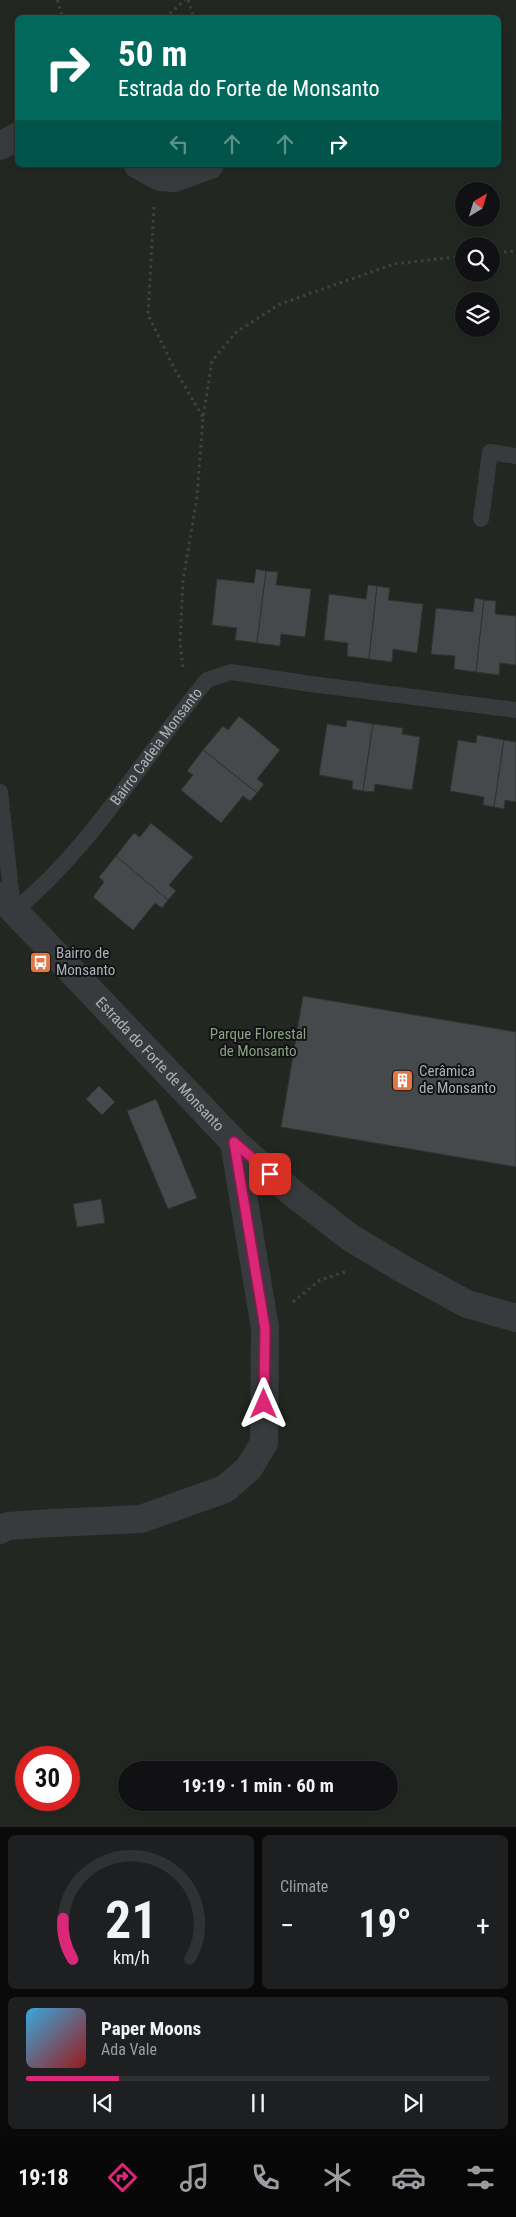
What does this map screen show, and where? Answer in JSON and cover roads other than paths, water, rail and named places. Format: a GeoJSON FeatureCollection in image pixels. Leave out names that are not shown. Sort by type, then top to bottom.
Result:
{"type":"FeatureCollection","features":[{"type":"Feature","properties":{"kind":"street"},"geometry":{"type":"LineString","coordinates":[[0,146],[15,138]]}},
{"type":"Feature","properties":{"kind":"street"},"geometry":{"type":"LineString","coordinates":[[149,171],[174,178],[204,167]]}},
{"type":"Feature","properties":{"kind":"street","name":"Estrada do Forte de Monsanto"},"geometry":{"type":"LineString","coordinates":[[7,904],[234,1142],[295,1195],[351,1238],[467,1304],[516,1318]]}},
{"type":"Feature","properties":{"kind":"street"},"geometry":{"type":"LineString","coordinates":[[0,1530],[8,1526],[141,1519],[226,1489],[249,1468],[264,1443],[265,1328],[234,1142]]}},
{"type":"Feature","properties":{"kind":"lane"},"geometry":{"type":"LineString","coordinates":[[480,519],[490,452],[516,456]]}},
{"type":"Feature","properties":{"kind":"lane","name":"Bairro Cadeia Monsanto"},"geometry":{"type":"LineString","coordinates":[[7,904],[41,889],[69,857],[207,680],[231,672],[339,688],[516,710]]}},
{"type":"Feature","properties":{"kind":"lane"},"geometry":{"type":"LineString","coordinates":[[0,792],[7,835],[7,904]]}},
{"type":"Feature","properties":{"kind":"place","name":"Bairro de Monsanto"},"geometry":{"type":"Point","coordinates":[40,962]}},
{"type":"Feature","properties":{"kind":"place","name":"Cerâmica de Monsanto"},"geometry":{"type":"Point","coordinates":[403,1080]}},
{"type":"Feature","properties":{"kind":"park label","name":"Parque Florestal de Monsanto"},"geometry":{"type":"Point","coordinates":[258,1042]}}]}
